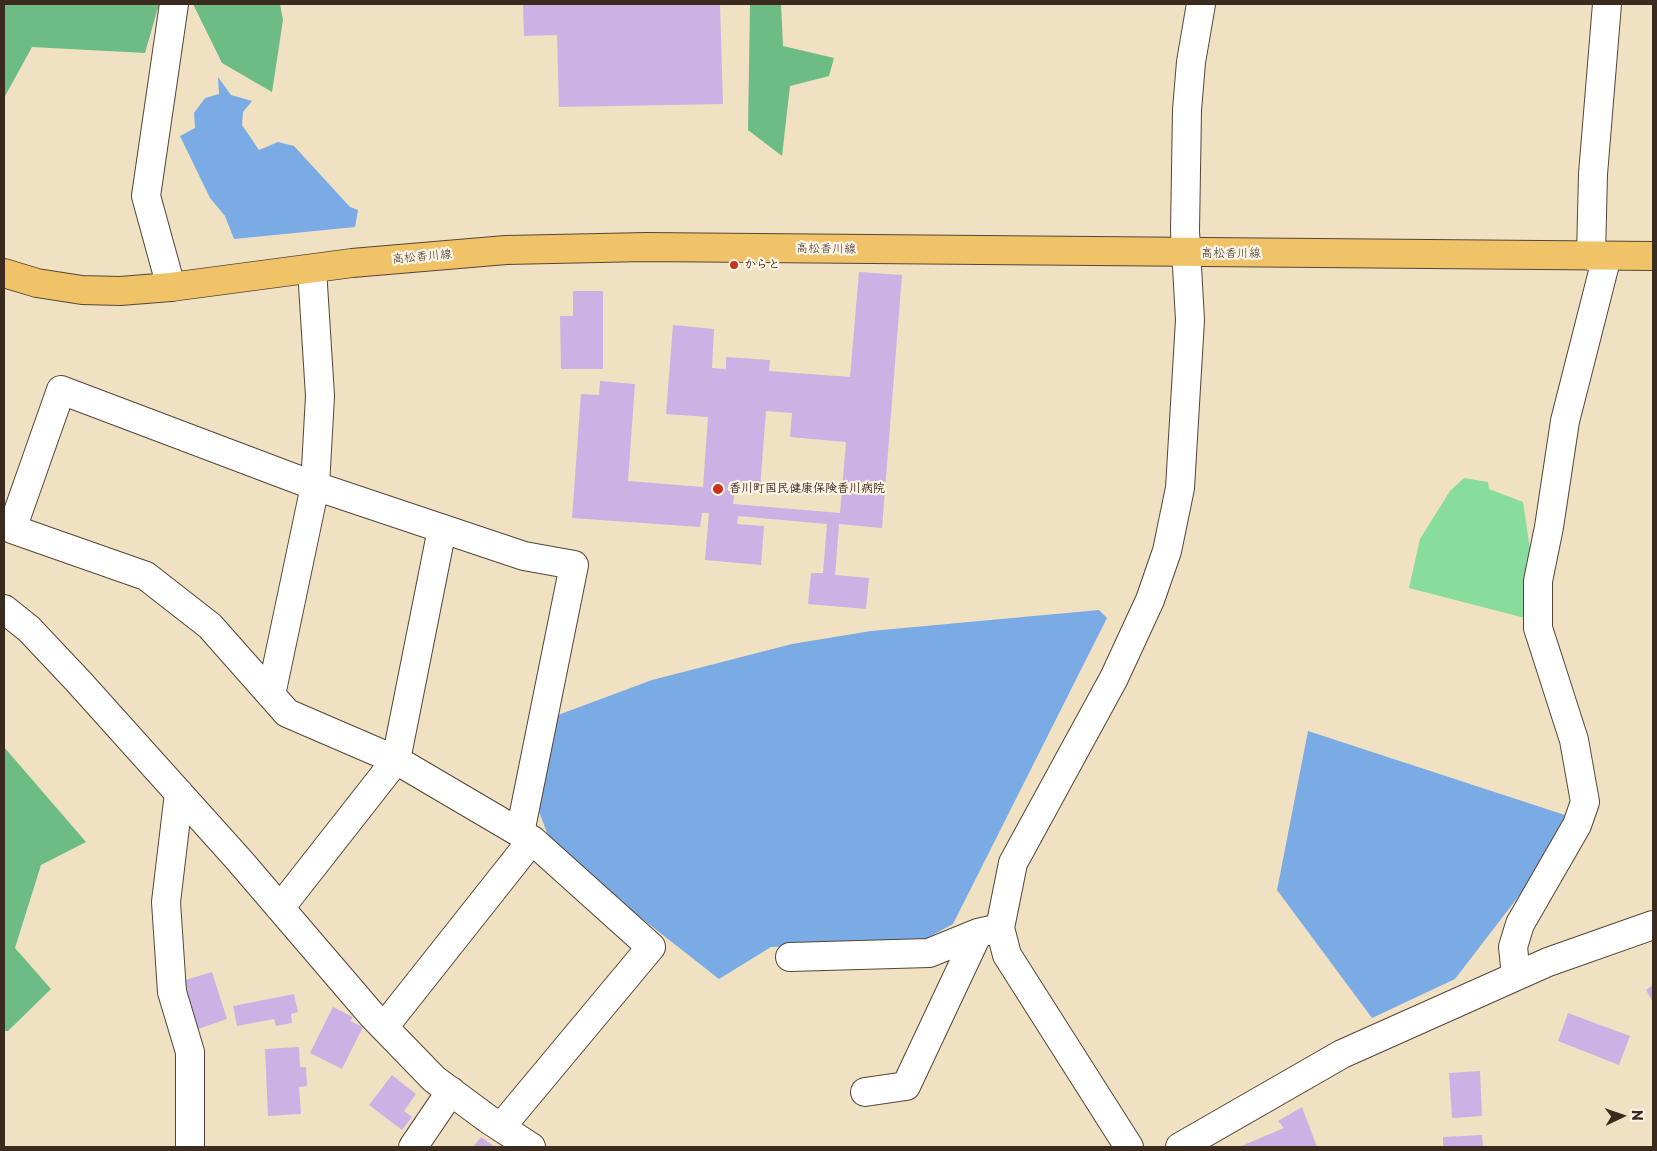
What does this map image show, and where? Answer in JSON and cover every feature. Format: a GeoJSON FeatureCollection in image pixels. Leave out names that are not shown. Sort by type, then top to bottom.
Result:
{"type":"FeatureCollection","features":[{"type":"Feature","properties":{"kind":"main road","name":"高松香川線"},"geometry":{"type":"LineString","coordinates":[[4,273],[37,283],[82,290],[120,291],[171,287],[312,269],[506,250],[595,248],[1186,254],[1653,256]]}},
{"type":"Feature","properties":{"kind":"street"},"geometry":{"type":"LineString","coordinates":[[171,287],[146,196],[174,4]]}},
{"type":"Feature","properties":{"kind":"street"},"geometry":{"type":"LineString","coordinates":[[865,1092],[906,1086],[989,930],[1013,863],[1114,678],[1150,600],[1167,550],[1180,488],[1190,320],[1186,254],[1187,110],[1191,62],[1201,4]]}},
{"type":"Feature","properties":{"kind":"street"},"geometry":{"type":"LineString","coordinates":[[1516,976],[1513,947],[1520,924],[1577,825],[1585,802],[1574,740],[1538,628],[1538,581],[1549,527],[1565,421],[1599,256],[1593,174],[1607,4]]}},
{"type":"Feature","properties":{"kind":"street"},"geometry":{"type":"LineString","coordinates":[[271,696],[315,486],[320,396],[312,269]]}},
{"type":"Feature","properties":{"kind":"street"},"geometry":{"type":"LineString","coordinates":[[384,1027],[526,836],[574,565],[524,556],[315,486],[61,390],[8,526],[146,576],[210,626],[287,713],[396,760],[526,836],[651,948],[501,1127]]}},
{"type":"Feature","properties":{"kind":"street"},"geometry":{"type":"LineString","coordinates":[[280,908],[396,760],[442,528]]}},
{"type":"Feature","properties":{"kind":"street"},"geometry":{"type":"LineString","coordinates":[[4,609],[29,629],[179,793],[384,1027],[434,1079],[532,1147]]}},
{"type":"Feature","properties":{"kind":"street"},"geometry":{"type":"LineString","coordinates":[[179,793],[166,902],[172,992],[190,1052],[190,1147]]}},
{"type":"Feature","properties":{"kind":"street"},"geometry":{"type":"LineString","coordinates":[[1180,1147],[1342,1054],[1548,962],[1653,925]]}},
{"type":"Feature","properties":{"kind":"street"},"geometry":{"type":"LineString","coordinates":[[790,956],[929,953],[989,930]]}},
{"type":"Feature","properties":{"kind":"street"},"geometry":{"type":"LineString","coordinates":[[989,930],[1007,955],[1129,1147]]}},
{"type":"Feature","properties":{"kind":"street"},"geometry":{"type":"LineString","coordinates":[[413,1147],[451,1091]]}},
{"type":"Feature","properties":{"kind":"green space"},"geometry":{"type":"Polygon","coordinates":[[[4,4],[159,4],[145,53],[32,47],[4,98],[4,4]]]}},
{"type":"Feature","properties":{"kind":"green space"},"geometry":{"type":"Polygon","coordinates":[[[193,4],[280,4],[283,20],[272,92],[222,63],[193,4]]]}},
{"type":"Feature","properties":{"kind":"green space"},"geometry":{"type":"Polygon","coordinates":[[[750,4],[781,4],[783,46],[834,58],[829,76],[790,86],[782,156],[748,130],[750,4]]]}},
{"type":"Feature","properties":{"kind":"green space"},"geometry":{"type":"Polygon","coordinates":[[[1464,478],[1488,482],[1489,489],[1523,502],[1531,556],[1529,619],[1409,588],[1420,539],[1450,491],[1464,478]]]}},
{"type":"Feature","properties":{"kind":"green space"},"geometry":{"type":"Polygon","coordinates":[[[4,747],[86,842],[41,865],[15,948],[51,989],[8,1031],[4,1031],[4,747]]]}},
{"type":"Feature","properties":{"kind":"water"},"geometry":{"type":"Polygon","coordinates":[[[218,77],[231,95],[252,101],[243,112],[242,125],[259,150],[278,142],[294,146],[350,207],[358,210],[355,227],[234,239],[225,216],[210,198],[180,136],[195,128],[194,113],[205,98],[219,94],[218,77]]]}},
{"type":"Feature","properties":{"kind":"water"},"geometry":{"type":"Polygon","coordinates":[[[1099,610],[1107,618],[953,924],[916,944],[771,947],[719,979],[553,849],[537,806],[558,715],[652,680],[792,644],[871,631],[1099,610]]]}},
{"type":"Feature","properties":{"kind":"water"},"geometry":{"type":"Polygon","coordinates":[[[1308,731],[1571,817],[1538,871],[1455,979],[1372,1018],[1277,890],[1308,731]]]}},
{"type":"Feature","properties":{"kind":"building"},"geometry":{"type":"Polygon","coordinates":[[[523,4],[720,4],[723,104],[559,107],[557,35],[524,36],[523,4]]]}},
{"type":"Feature","properties":{"kind":"building"},"geometry":{"type":"Polygon","coordinates":[[[859,272],[902,275],[882,528],[839,524],[835,575],[869,578],[866,609],[808,604],[811,573],[823,573],[827,524],[738,516],[737,524],[764,526],[761,565],[705,560],[709,513],[702,513],[700,527],[572,518],[581,394],[599,395],[600,381],[635,384],[628,481],[703,487],[708,417],[666,414],[673,325],[714,329],[712,368],[726,369],[726,357],[770,360],[769,371],[850,377],[859,272]],[[766,411],[760,489],[735,488],[733,504],[840,513],[846,442],[790,437],[792,413],[766,411]]]}},
{"type":"Feature","properties":{"kind":"building"},"geometry":{"type":"Polygon","coordinates":[[[573,291],[603,291],[603,369],[561,369],[560,316],[573,316],[573,291]]]}},
{"type":"Feature","properties":{"kind":"building"},"geometry":{"type":"Polygon","coordinates":[[[212,972],[227,1019],[198,1029],[182,981],[212,972]]]}},
{"type":"Feature","properties":{"kind":"building"},"geometry":{"type":"Polygon","coordinates":[[[1653,985],[1653,1002],[1646,990],[1653,985]]]}},
{"type":"Feature","properties":{"kind":"building"},"geometry":{"type":"Polygon","coordinates":[[[294,994],[298,1012],[291,1014],[292,1023],[276,1026],[274,1019],[237,1026],[233,1006],[294,994]]]}},
{"type":"Feature","properties":{"kind":"building"},"geometry":{"type":"Polygon","coordinates":[[[333,1007],[353,1017],[350,1021],[363,1027],[342,1069],[310,1053],[333,1007]]]}},
{"type":"Feature","properties":{"kind":"building"},"geometry":{"type":"Polygon","coordinates":[[[1568,1013],[1630,1036],[1619,1065],[1558,1041],[1568,1013]]]}},
{"type":"Feature","properties":{"kind":"building"},"geometry":{"type":"Polygon","coordinates":[[[299,1047],[300,1067],[306,1067],[307,1086],[299,1087],[301,1114],[268,1116],[265,1049],[299,1047]]]}},
{"type":"Feature","properties":{"kind":"building"},"geometry":{"type":"Polygon","coordinates":[[[1480,1071],[1482,1116],[1452,1118],[1449,1073],[1480,1071]]]}},
{"type":"Feature","properties":{"kind":"building"},"geometry":{"type":"Polygon","coordinates":[[[392,1075],[416,1094],[404,1111],[412,1117],[402,1130],[369,1105],[392,1075]]]}},
{"type":"Feature","properties":{"kind":"building"},"geometry":{"type":"Polygon","coordinates":[[[1302,1107],[1317,1147],[1239,1147],[1284,1128],[1278,1121],[1302,1107]]]}},
{"type":"Feature","properties":{"kind":"building"},"geometry":{"type":"Polygon","coordinates":[[[1482,1135],[1483,1147],[1443,1147],[1443,1137],[1482,1135]]]}},
{"type":"Feature","properties":{"kind":"building"},"geometry":{"type":"Polygon","coordinates":[[[481,1137],[495,1147],[473,1147],[481,1137]]]}},
{"type":"Feature","properties":{"kind":"place","name":"からと"},"geometry":{"type":"Point","coordinates":[734,265]}},
{"type":"Feature","properties":{"kind":"place","name":"香川町国民健康保険香川病院"},"geometry":{"type":"Point","coordinates":[718,489]}}]}
